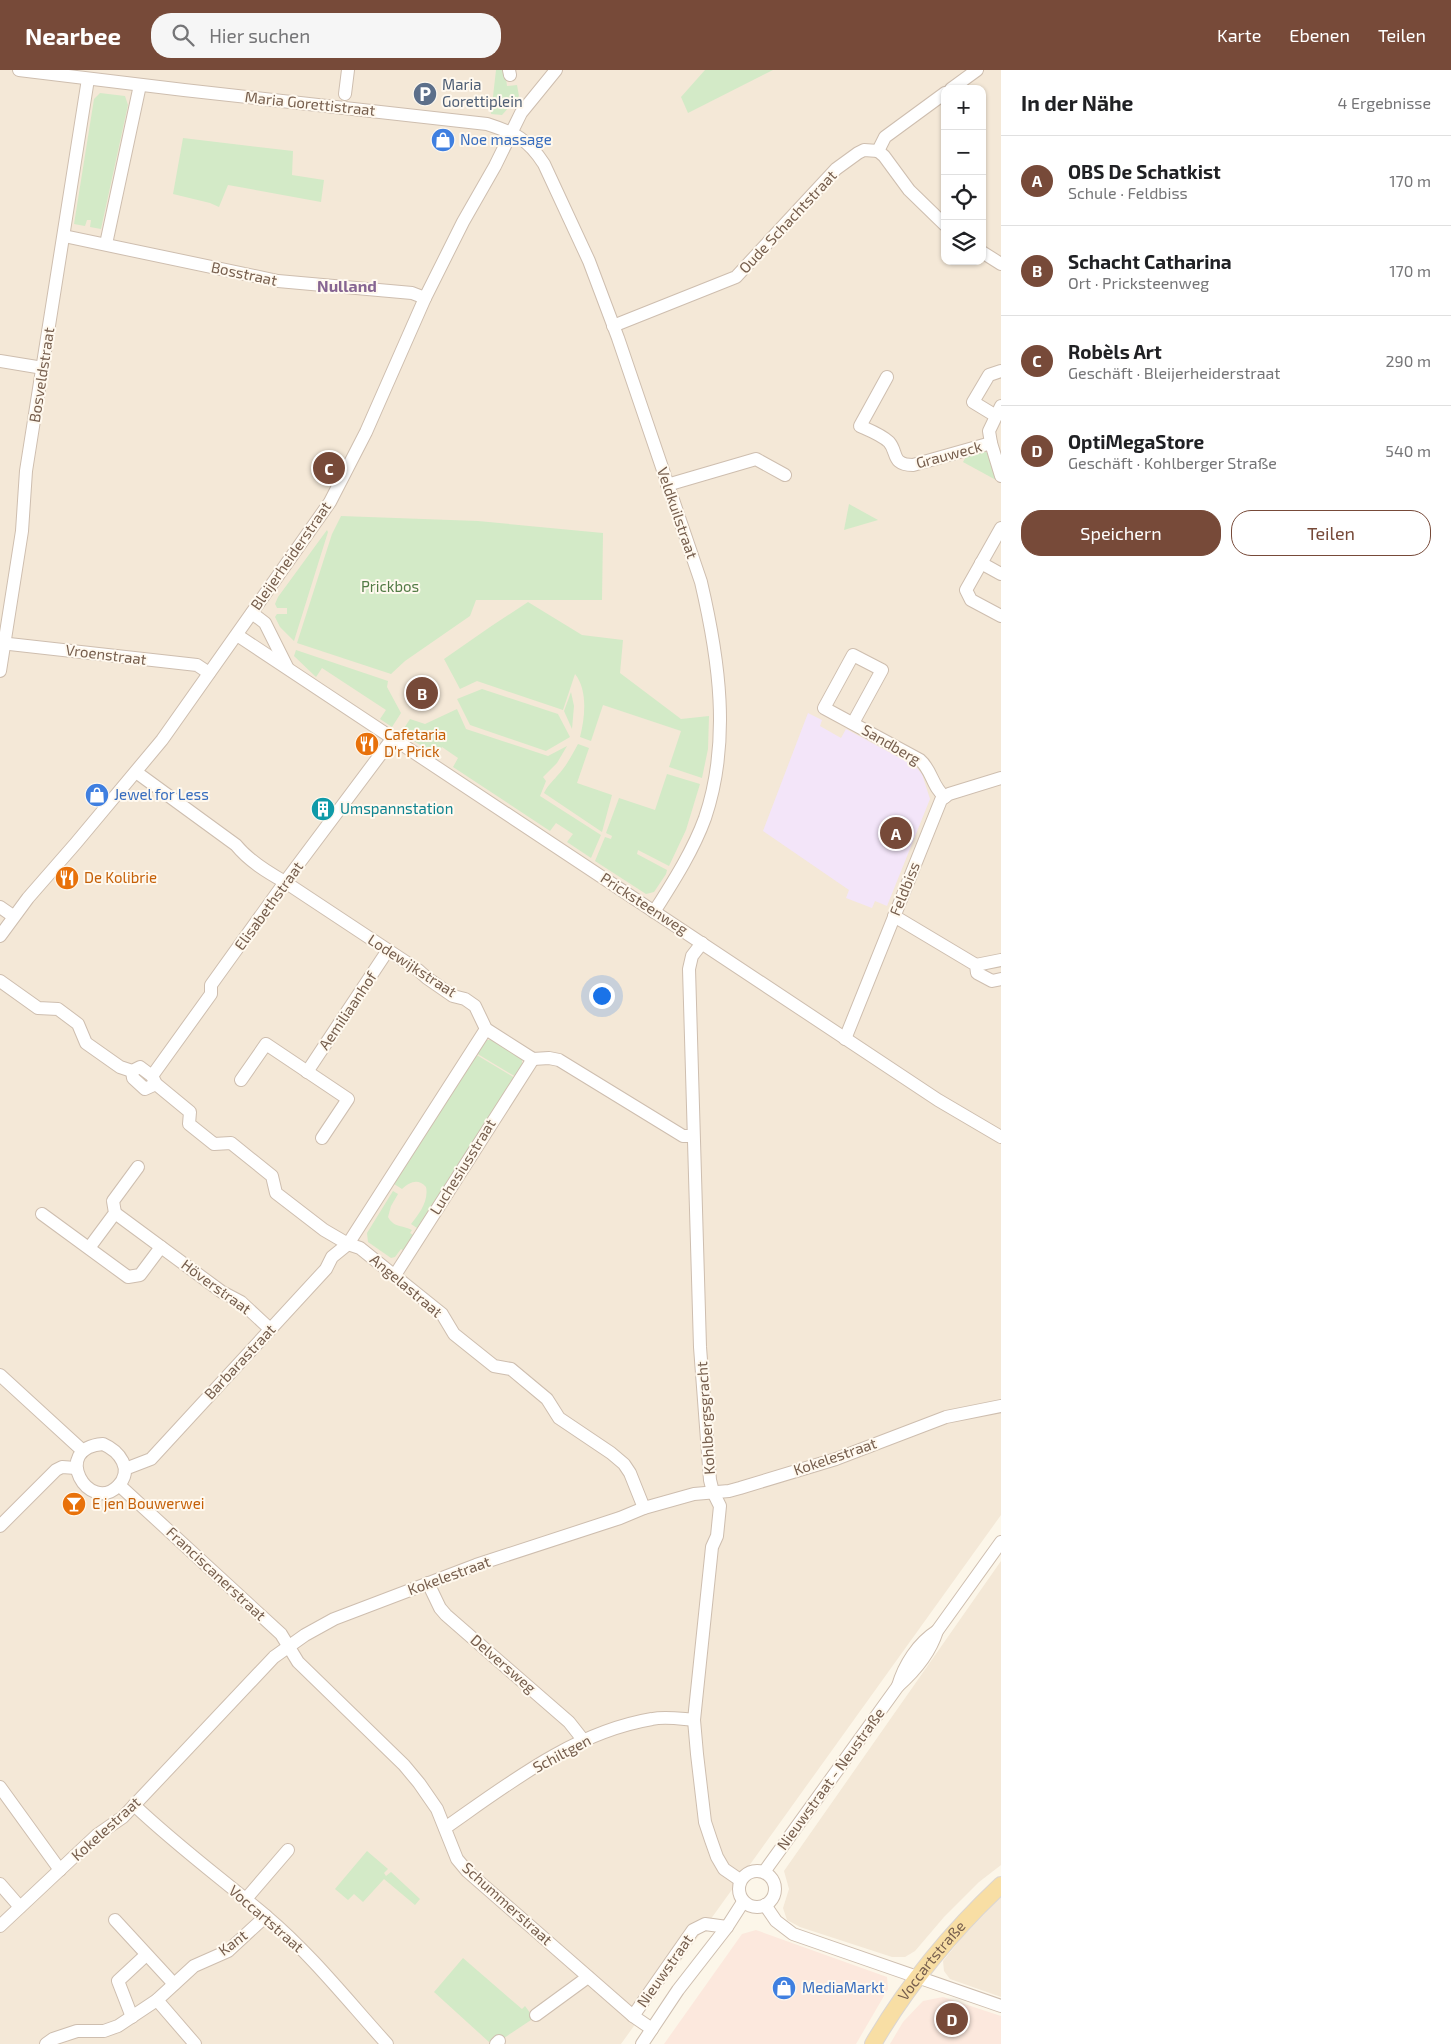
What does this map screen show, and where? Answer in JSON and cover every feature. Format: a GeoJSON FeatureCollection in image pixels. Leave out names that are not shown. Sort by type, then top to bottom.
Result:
{"type":"FeatureCollection","features":[{"type":"Feature","properties":{"kind":"main road","name":"Voccartstraße"},"geometry":{"type":"LineString","coordinates":[[873,2044],[916,1977],[946,1942],[1001,1885]]}},
{"type":"Feature","properties":{"kind":"street","name":"Maria Gorettistraat"},"geometry":{"type":"LineString","coordinates":[[19,70],[88,79],[108,75],[140,85],[473,122],[487,124],[512,132]]}},
{"type":"Feature","properties":{"kind":"street"},"geometry":{"type":"LineString","coordinates":[[345,94],[348,70]]}},
{"type":"Feature","properties":{"kind":"street","name":"Bleijerheiderstraat"},"geometry":{"type":"LineString","coordinates":[[0,936],[13,916],[136,772],[209,673],[330,502],[348,469],[425,298],[463,222],[521,113],[556,70]]}},
{"type":"Feature","properties":{"kind":"street"},"geometry":{"type":"LineString","coordinates":[[956,85],[977,70]]}},
{"type":"Feature","properties":{"kind":"street","name":"Bosveldstraat"},"geometry":{"type":"LineString","coordinates":[[0,671],[2,643],[22,530],[26,471],[88,79]]}},
{"type":"Feature","properties":{"kind":"street"},"geometry":{"type":"LineString","coordinates":[[106,244],[140,85]]}},
{"type":"Feature","properties":{"kind":"street"},"geometry":{"type":"LineString","coordinates":[[941,96],[885,137],[878,151],[926,208],[941,222]]}},
{"type":"Feature","properties":{"kind":"street","name":"Veldkuilstraat"},"geometry":{"type":"LineString","coordinates":[[512,132],[535,150],[544,164],[589,261],[705,597],[714,653],[721,717],[720,750],[716,775],[705,818],[679,872],[654,912]]}},
{"type":"Feature","properties":{"kind":"street","name":"Oude Schachtstraat"},"geometry":{"type":"LineString","coordinates":[[613,326],[736,277],[836,169],[858,152],[864,150],[878,151]]}},
{"type":"Feature","properties":{"kind":"street","name":"Bosstraat"},"geometry":{"type":"LineString","coordinates":[[64,236],[278,282],[412,293],[425,298]]}},
{"type":"Feature","properties":{"kind":"street"},"geometry":{"type":"LineString","coordinates":[[986,255],[1001,264]]}},
{"type":"Feature","properties":{"kind":"street"},"geometry":{"type":"LineString","coordinates":[[0,361],[43,368]]}},
{"type":"Feature","properties":{"kind":"street"},"geometry":{"type":"LineString","coordinates":[[1001,371],[989,375],[973,402],[998,411],[989,431],[1001,476]]}},
{"type":"Feature","properties":{"kind":"street","name":"Grauweck"},"geometry":{"type":"LineString","coordinates":[[887,377],[860,426],[889,442],[896,459],[907,465],[913,465],[991,444]]}},
{"type":"Feature","properties":{"kind":"street"},"geometry":{"type":"LineString","coordinates":[[667,485],[756,459],[784,475]]}},
{"type":"Feature","properties":{"kind":"street"},"geometry":{"type":"LineString","coordinates":[[1001,528],[966,590],[966,594],[971,600],[1001,616]]}},
{"type":"Feature","properties":{"kind":"street"},"geometry":{"type":"LineString","coordinates":[[981,563],[1001,574]]}},
{"type":"Feature","properties":{"kind":"street","name":"Pricksteenweg"},"geometry":{"type":"LineString","coordinates":[[252,613],[264,623],[288,669]]}},
{"type":"Feature","properties":{"kind":"street","name":"Pricksteenweg"},"geometry":{"type":"LineString","coordinates":[[236,635],[938,1100],[1001,1137]]}},
{"type":"Feature","properties":{"kind":"street","name":"Vroenstraat"},"geometry":{"type":"LineString","coordinates":[[2,643],[197,665],[209,673]]}},
{"type":"Feature","properties":{"kind":"street","name":"Sandberg"},"geometry":{"type":"LineString","coordinates":[[853,723],[882,670],[853,655],[824,708],[920,760],[929,769],[938,792],[944,796]]}},
{"type":"Feature","properties":{"kind":"street","name":"Elisabethstraat"},"geometry":{"type":"LineString","coordinates":[[154,1080],[211,994],[212,985],[392,739]]}},
{"type":"Feature","properties":{"kind":"street","name":"Lodewijkstraat"},"geometry":{"type":"LineString","coordinates":[[136,772],[236,845],[250,859],[270,874],[286,882],[453,996],[465,999],[475,1006],[486,1029]]}},
{"type":"Feature","properties":{"kind":"street"},"geometry":{"type":"LineString","coordinates":[[944,796],[1001,778]]}},
{"type":"Feature","properties":{"kind":"street","name":"Feldbiss"},"geometry":{"type":"LineString","coordinates":[[845,1038],[944,796]]}},
{"type":"Feature","properties":{"kind":"street"},"geometry":{"type":"LineString","coordinates":[[0,907],[13,916]]}},
{"type":"Feature","properties":{"kind":"street"},"geometry":{"type":"LineString","coordinates":[[894,916],[976,965],[1001,960]]}},
{"type":"Feature","properties":{"kind":"street","name":"Kohlbergsgracht"},"geometry":{"type":"LineString","coordinates":[[702,942],[692,956],[690,969],[693,1136],[700,1347],[705,1385],[710,1480],[713,1492],[720,1506],[717,1536],[712,1547],[694,1720],[700,1790],[710,1840],[724,1869],[740,1880]]}},
{"type":"Feature","properties":{"kind":"street","name":"Aemiliaanhof"},"geometry":{"type":"LineString","coordinates":[[307,1072],[388,950]]}},
{"type":"Feature","properties":{"kind":"street"},"geometry":{"type":"LineString","coordinates":[[976,965],[977,973],[992,982],[1001,979]]}},
{"type":"Feature","properties":{"kind":"street"},"geometry":{"type":"LineString","coordinates":[[0,981],[38,1008],[58,1009],[78,1024],[86,1043],[120,1067],[132,1071],[132,1078],[145,1089],[154,1080]]}},
{"type":"Feature","properties":{"kind":"street"},"geometry":{"type":"LineString","coordinates":[[348,1244],[486,1029],[532,1060],[550,1058],[559,1060],[683,1136],[693,1136]]}},
{"type":"Feature","properties":{"kind":"street"},"geometry":{"type":"LineString","coordinates":[[241,1080],[266,1044],[348,1099],[322,1138]]}},
{"type":"Feature","properties":{"kind":"street","name":"Luchesiusstraat"},"geometry":{"type":"LineString","coordinates":[[395,1275],[532,1060]]}},
{"type":"Feature","properties":{"kind":"street","name":"Angelastraat"},"geometry":{"type":"LineString","coordinates":[[154,1080],[190,1112],[189,1124],[214,1144],[231,1143],[272,1176],[276,1193],[324,1230],[348,1244],[360,1248],[395,1275],[442,1314],[454,1334],[494,1366],[511,1369],[547,1399],[559,1418],[624,1464],[630,1473],[644,1508]]}},
{"type":"Feature","properties":{"kind":"street"},"geometry":{"type":"LineString","coordinates":[[89,1248],[115,1213],[113,1201],[138,1167]]}},
{"type":"Feature","properties":{"kind":"street","name":"Höverstraat"},"geometry":{"type":"LineString","coordinates":[[115,1213],[222,1292],[241,1302],[270,1329]]}},
{"type":"Feature","properties":{"kind":"street"},"geometry":{"type":"LineString","coordinates":[[42,1214],[128,1277],[140,1275],[161,1247]]}},
{"type":"Feature","properties":{"kind":"street","name":"Barbarastraat"},"geometry":{"type":"LineString","coordinates":[[125,1469],[151,1459],[326,1269],[332,1257],[348,1244]]}},
{"type":"Feature","properties":{"kind":"street"},"geometry":{"type":"LineString","coordinates":[[0,1375],[83,1452]]}},
{"type":"Feature","properties":{"kind":"street","name":"Kokelestraat"},"geometry":{"type":"LineString","coordinates":[[0,1926],[97,1835],[116,1823],[274,1657],[334,1620],[428,1583],[644,1508],[694,1494],[729,1491],[836,1459],[946,1417],[1001,1406]]}},
{"type":"Feature","properties":{"kind":"street"},"geometry":{"type":"LineString","coordinates":[[103,1444],[115,1450],[120,1456],[125,1469],[119,1485],[108,1492],[96,1492],[81,1480],[76,1468],[78,1459],[83,1452],[89,1447],[103,1444]]}},
{"type":"Feature","properties":{"kind":"street"},"geometry":{"type":"LineString","coordinates":[[0,1526],[56,1470],[62,1467],[76,1468]]}},
{"type":"Feature","properties":{"kind":"street","name":"Franciscanerstraat"},"geometry":{"type":"LineString","coordinates":[[119,1485],[281,1634],[289,1646]]}},
{"type":"Feature","properties":{"kind":"street","name":"Nieuwstraat - Neustraße"},"geometry":{"type":"LineString","coordinates":[[764,1872],[898,1686],[910,1676],[933,1643],[937,1631],[1001,1542]]}},
{"type":"Feature","properties":{"kind":"street","name":"Delversweg"},"geometry":{"type":"LineString","coordinates":[[428,1583],[440,1608],[446,1615],[569,1722],[584,1741]]}},
{"type":"Feature","properties":{"kind":"street","name":"Schummerstraat"},"geometry":{"type":"LineString","coordinates":[[289,1646],[298,1662],[404,1765],[437,1809],[457,1858],[466,1871],[633,2016],[652,2029]]}},
{"type":"Feature","properties":{"kind":"street","name":"Schiltgen"},"geometry":{"type":"LineString","coordinates":[[444,1828],[545,1760],[584,1741],[623,1726],[654,1718],[694,1720]]}},
{"type":"Feature","properties":{"kind":"street"},"geometry":{"type":"LineString","coordinates":[[0,1787],[60,1870]]}},
{"type":"Feature","properties":{"kind":"street","name":"Voccartstraat"},"geometry":{"type":"LineString","coordinates":[[134,1805],[171,1840],[266,1916],[299,1946],[387,2044]]}},
{"type":"Feature","properties":{"kind":"street"},"geometry":{"type":"LineString","coordinates":[[245,1900],[288,1850]]}},
{"type":"Feature","properties":{"kind":"street"},"geometry":{"type":"LineString","coordinates":[[750,1871],[764,1872],[773,1880],[775,1890],[770,1902],[765,1906],[756,1908],[743,1902],[738,1892],[740,1880],[750,1871]]}},
{"type":"Feature","properties":{"kind":"street"},"geometry":{"type":"LineString","coordinates":[[0,1884],[20,1907]]}},
{"type":"Feature","properties":{"kind":"street"},"geometry":{"type":"LineString","coordinates":[[643,2043],[678,1990],[727,1927],[743,1902]]}},
{"type":"Feature","properties":{"kind":"street"},"geometry":{"type":"LineString","coordinates":[[765,1906],[776,1921],[793,1934],[1001,2006]]}},
{"type":"Feature","properties":{"kind":"street","name":"Kant"},"geometry":{"type":"LineString","coordinates":[[46,2044],[53,2039],[77,2031],[104,2031],[118,2026],[157,2000],[194,1966],[228,1951],[266,1916]]}},
{"type":"Feature","properties":{"kind":"street"},"geometry":{"type":"LineString","coordinates":[[115,1920],[174,1984]]}},
{"type":"Feature","properties":{"kind":"street","name":"Nieuwstraat"},"geometry":{"type":"LineString","coordinates":[[633,2016],[693,1930],[705,1924],[727,1927]]}},
{"type":"Feature","properties":{"kind":"street"},"geometry":{"type":"LineString","coordinates":[[132,2017],[118,1981],[146,1955]]}},
{"type":"Feature","properties":{"kind":"street"},"geometry":{"type":"LineString","coordinates":[[536,2015],[588,1977]]}},
{"type":"Feature","properties":{"kind":"street"},"geometry":{"type":"LineString","coordinates":[[157,2000],[195,2044]]}},
{"type":"Feature","properties":{"kind":"shaded area"},"geometry":{"type":"Polygon","coordinates":[[[0,70],[1001,70],[1001,1515],[621,2044],[0,2044],[0,70]]]}},
{"type":"Feature","properties":{"kind":"shaded area"},"geometry":{"type":"Polygon","coordinates":[[[808,713],[822,720],[820,726],[841,738],[846,729],[915,766],[922,774],[930,799],[887,906],[875,901],[872,908],[846,898],[849,890],[763,831],[808,713]]]}},
{"type":"Feature","properties":{"kind":"shaded area"},"geometry":{"type":"Polygon","coordinates":[[[1001,1561],[1001,1865],[979,1882],[944,1917],[915,1951],[905,1957],[892,1957],[800,1927],[787,1920],[783,1908],[789,1889],[784,1871],[1001,1561]]]}},
{"type":"Feature","properties":{"kind":"shaded area"},"geometry":{"type":"Polygon","coordinates":[[[1001,1897],[1001,1997],[950,1979],[944,1971],[943,1961],[964,1935],[1001,1897]]]}},
{"type":"Feature","properties":{"kind":"shaded area"},"geometry":{"type":"Polygon","coordinates":[[[756,1930],[887,1977],[888,1989],[856,2044],[664,2044],[742,1934],[756,1930]]]}},
{"type":"Feature","properties":{"kind":"shaded area"},"geometry":{"type":"Polygon","coordinates":[[[943,1997],[1001,2016],[1001,2044],[890,2044],[903,2022],[923,2001],[943,1997]]]}},
{"type":"Feature","properties":{"kind":"green space"},"geometry":{"type":"Polygon","coordinates":[[[496,70],[505,70],[507,86],[517,85],[519,96],[502,115],[491,114],[496,70]]]}},
{"type":"Feature","properties":{"kind":"green space"},"geometry":{"type":"Polygon","coordinates":[[[705,70],[773,70],[688,113],[681,97],[705,70]]]}},
{"type":"Feature","properties":{"kind":"green space"},"geometry":{"type":"Polygon","coordinates":[[[100,93],[125,96],[128,105],[101,229],[90,227],[91,220],[87,220],[85,226],[74,224],[94,99],[100,93]]]}},
{"type":"Feature","properties":{"kind":"green space"},"geometry":{"type":"Polygon","coordinates":[[[183,138],[293,151],[292,175],[324,180],[321,202],[228,185],[219,207],[173,194],[183,138]]]}},
{"type":"Feature","properties":{"kind":"green space"},"geometry":{"type":"Polygon","coordinates":[[[984,450],[988,454],[996,480],[963,462],[968,453],[984,450]]]}},
{"type":"Feature","properties":{"kind":"green space"},"geometry":{"type":"Polygon","coordinates":[[[849,504],[878,520],[844,530],[849,504]]]}},
{"type":"Feature","properties":{"kind":"green space","name":"Prickbos"},"geometry":{"type":"Polygon","coordinates":[[[341,516],[478,521],[603,533],[602,600],[476,600],[470,616],[405,661],[391,674],[297,643],[332,534],[341,516]]]}},
{"type":"Feature","properties":{"kind":"green space"},"geometry":{"type":"Polygon","coordinates":[[[327,530],[328,532],[294,641],[280,627],[275,617],[277,614],[287,614],[287,608],[277,608],[275,604],[278,597],[327,530]]]}},
{"type":"Feature","properties":{"kind":"green space"},"geometry":{"type":"Polygon","coordinates":[[[528,602],[582,635],[623,640],[620,673],[681,719],[709,716],[708,749],[702,778],[669,767],[681,731],[603,705],[591,741],[580,737],[584,713],[584,696],[575,674],[563,710],[477,681],[460,689],[444,659],[528,602]]]}},
{"type":"Feature","properties":{"kind":"green space"},"geometry":{"type":"Polygon","coordinates":[[[296,650],[388,681],[387,687],[401,713],[392,727],[380,719],[386,710],[322,668],[316,677],[294,656],[296,650]]]}},
{"type":"Feature","properties":{"kind":"green space"},"geometry":{"type":"Polygon","coordinates":[[[482,689],[558,714],[570,737],[546,751],[470,725],[457,699],[482,689]]]}},
{"type":"Feature","properties":{"kind":"green space"},"geometry":{"type":"Polygon","coordinates":[[[571,692],[574,706],[572,729],[564,711],[571,692]]]}},
{"type":"Feature","properties":{"kind":"green space"},"geometry":{"type":"Polygon","coordinates":[[[457,709],[466,729],[548,756],[567,746],[557,763],[543,777],[546,781],[540,796],[601,835],[591,858],[567,842],[573,834],[556,823],[550,831],[453,767],[458,758],[442,747],[436,755],[401,733],[410,719],[425,724],[457,709]]]}},
{"type":"Feature","properties":{"kind":"green space"},"geometry":{"type":"Polygon","coordinates":[[[578,744],[589,748],[577,783],[612,795],[602,832],[544,793],[566,765],[578,744]]]}},
{"type":"Feature","properties":{"kind":"green space"},"geometry":{"type":"Polygon","coordinates":[[[667,774],[700,784],[686,830],[669,866],[638,850],[637,854],[667,870],[654,892],[646,894],[595,861],[605,837],[611,839],[612,836],[606,833],[619,798],[655,810],[667,774]]]}},
{"type":"Feature","properties":{"kind":"green space"},"geometry":{"type":"Polygon","coordinates":[[[493,1040],[522,1059],[522,1067],[516,1077],[476,1053],[483,1042],[493,1040]]]}},
{"type":"Feature","properties":{"kind":"green space"},"geometry":{"type":"Polygon","coordinates":[[[475,1054],[515,1078],[417,1228],[411,1224],[425,1202],[426,1187],[417,1182],[408,1184],[402,1189],[394,1184],[475,1054]]]}},
{"type":"Feature","properties":{"kind":"green space"},"geometry":{"type":"Polygon","coordinates":[[[393,1191],[398,1194],[391,1206],[388,1217],[396,1225],[412,1230],[410,1233],[413,1235],[404,1251],[401,1249],[395,1257],[391,1258],[368,1242],[367,1233],[393,1191]]]}},
{"type":"Feature","properties":{"kind":"green space"},"geometry":{"type":"Polygon","coordinates":[[[367,1851],[388,1869],[384,1873],[386,1876],[391,1872],[420,1899],[415,1905],[384,1879],[363,1902],[354,1894],[348,1900],[335,1889],[367,1851]]]}},
{"type":"Feature","properties":{"kind":"green space"},"geometry":{"type":"Polygon","coordinates":[[[463,1958],[522,2009],[525,2006],[534,2018],[501,2040],[495,2036],[489,2042],[434,1992],[463,1958]]]}},
{"type":"Feature","properties":{"kind":"place","name":"Maria Gorettiplein"},"geometry":{"type":"Point","coordinates":[425,94]}},
{"type":"Feature","properties":{"kind":"place","name":"Noe massage"},"geometry":{"type":"Point","coordinates":[443,140]}},
{"type":"Feature","properties":{"kind":"place","name":"Robèls Art"},"geometry":{"type":"Point","coordinates":[329,468]}},
{"type":"Feature","properties":{"kind":"place","name":"Schacht Catharina"},"geometry":{"type":"Point","coordinates":[422,693]}},
{"type":"Feature","properties":{"kind":"place","name":"Cafetaria D'r Prick"},"geometry":{"type":"Point","coordinates":[367,744]}},
{"type":"Feature","properties":{"kind":"place","name":"Jewel for Less"},"geometry":{"type":"Point","coordinates":[97,795]}},
{"type":"Feature","properties":{"kind":"place","name":"Umspannstation"},"geometry":{"type":"Point","coordinates":[323,809]}},
{"type":"Feature","properties":{"kind":"place","name":"OBS De Schatkist"},"geometry":{"type":"Point","coordinates":[896,833]}},
{"type":"Feature","properties":{"kind":"place","name":"De Kolibrie"},"geometry":{"type":"Point","coordinates":[67,878]}},
{"type":"Feature","properties":{"kind":"place","name":"E jen Bouwerwei"},"geometry":{"type":"Point","coordinates":[74,1504]}},
{"type":"Feature","properties":{"kind":"place","name":"MediaMarkt"},"geometry":{"type":"Point","coordinates":[784,1988]}},
{"type":"Feature","properties":{"kind":"place","name":"OptiMegaStore"},"geometry":{"type":"Point","coordinates":[952,2019]}},
{"type":"Feature","properties":{"kind":"district","name":"Nulland"},"geometry":{"type":"Point","coordinates":[347,286]}}]}
